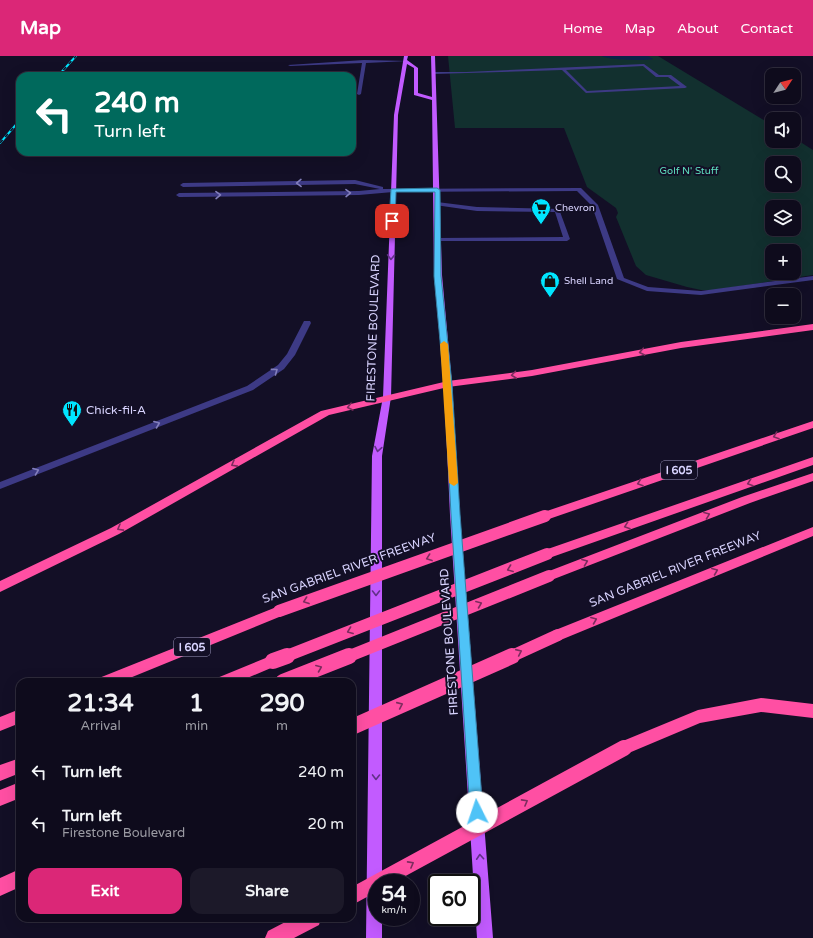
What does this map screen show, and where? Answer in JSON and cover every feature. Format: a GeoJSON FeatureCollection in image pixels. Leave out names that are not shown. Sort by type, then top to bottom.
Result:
{"type":"FeatureCollection","features":[{"type":"Feature","properties":{"kind":"highway"},"geometry":{"type":"LineString","coordinates":[[0,587],[115,531],[325,413],[387,397],[448,384],[532,373],[681,345],[813,327]]}},
{"type":"Feature","properties":{"kind":"highway","name":"SAN GABRIEL RIVER FREEWAY"},"geometry":{"type":"LineString","coordinates":[[114,678],[279,611],[545,516],[813,424]]}},
{"type":"Feature","properties":{"kind":"highway"},"geometry":{"type":"LineString","coordinates":[[232,678],[547,554],[813,461]]}},
{"type":"Feature","properties":{"kind":"highway"},"geometry":{"type":"LineString","coordinates":[[293,678],[549,576],[746,500],[813,477]]}},
{"type":"Feature","properties":{"kind":"highway","name":"SAN GABRIEL RIVER FREEWAY"},"geometry":{"type":"LineString","coordinates":[[356,725],[558,635],[813,532]]}},
{"type":"Feature","properties":{"kind":"highway"},"geometry":{"type":"LineString","coordinates":[[356,894],[624,748],[698,717],[761,705],[813,711]]}},
{"type":"Feature","properties":{"kind":"highway"},"geometry":{"type":"LineString","coordinates":[[0,724],[16,718]]}},
{"type":"Feature","properties":{"kind":"highway"},"geometry":{"type":"LineString","coordinates":[[0,773],[16,767]]}},
{"type":"Feature","properties":{"kind":"highway"},"geometry":{"type":"LineString","coordinates":[[0,798],[16,792]]}},
{"type":"Feature","properties":{"kind":"highway"},"geometry":{"type":"LineString","coordinates":[[0,887],[16,880]]}},
{"type":"Feature","properties":{"kind":"highway"},"geometry":{"type":"LineString","coordinates":[[275,938],[305,922]]}},
{"type":"Feature","properties":{"kind":"main road","name":"FIRESTONE BOULEVARD"},"geometry":{"type":"LineString","coordinates":[[433,56],[438,276],[448,384],[455,514],[486,938]]}},
{"type":"Feature","properties":{"kind":"main road","name":"FIRESTONE BOULEVARD"},"geometry":{"type":"LineString","coordinates":[[374,938],[377,456],[387,397],[396,115],[406,58]]}},
{"type":"Feature","properties":{"kind":"main road"},"geometry":{"type":"LineString","coordinates":[[406,58],[416,68],[416,94],[435,98]]}},
{"type":"Feature","properties":{"kind":"lane"},"geometry":{"type":"LineString","coordinates":[[290,65],[364,62],[406,58]]}},
{"type":"Feature","properties":{"kind":"lane"},"geometry":{"type":"LineString","coordinates":[[359,94],[364,62]]}},
{"type":"Feature","properties":{"kind":"lane"},"geometry":{"type":"LineString","coordinates":[[434,73],[466,73],[644,65],[658,76],[669,76],[684,88],[586,92],[563,69]]}},
{"type":"Feature","properties":{"kind":"lane"},"geometry":{"type":"LineString","coordinates":[[183,185],[355,182],[393,190]]}},
{"type":"Feature","properties":{"kind":"lane"},"geometry":{"type":"LineString","coordinates":[[179,195],[359,193],[393,190],[579,189],[595,205],[621,279],[647,289],[701,293],[813,278]]}},
{"type":"Feature","properties":{"kind":"lane"},"geometry":{"type":"LineString","coordinates":[[437,204],[477,210],[557,210],[567,239],[437,240]]}},
{"type":"Feature","properties":{"kind":"lane"},"geometry":{"type":"LineString","coordinates":[[0,486],[250,388],[281,366],[291,355],[307,323]]}},
{"type":"Feature","properties":{"kind":"green space","name":"Golf N' Stuff"},"geometry":{"type":"Polygon","coordinates":[[[448,56],[658,56],[765,121],[765,148],[801,148],[801,142],[813,150],[813,275],[801,277],[801,244],[765,244],[765,280],[780,280],[714,290],[701,290],[646,275],[636,266],[616,217],[618,213],[616,208],[587,187],[564,128],[455,128],[448,56]]]}},
{"type":"Feature","properties":{"kind":"water"},"geometry":{"type":"Polygon","coordinates":[[[602,56],[648,56],[653,59],[627,60],[602,56]]]}},
{"type":"Feature","properties":{"kind":"railway"},"geometry":{"type":"LineString","coordinates":[[62,72],[76,56]]}},
{"type":"Feature","properties":{"kind":"railway"},"geometry":{"type":"LineString","coordinates":[[0,143],[16,125]]}},
{"type":"Feature","properties":{"kind":"slow traffic"},"geometry":{"type":"LineString","coordinates":[[444,344],[454,483]]}},
{"type":"Feature","properties":{"kind":"place","name":"Chevron"},"geometry":{"type":"Point","coordinates":[541,225]}},
{"type":"Feature","properties":{"kind":"place","name":"Shell Land"},"geometry":{"type":"Point","coordinates":[550,298]}},
{"type":"Feature","properties":{"kind":"place","name":"Chick-fil-A"},"geometry":{"type":"Point","coordinates":[72,427]}},
{"type":"Feature","properties":{"kind":"route"},"geometry":{"type":"LineString","coordinates":[[392,221],[393,190],[437,190],[438,276],[448,384],[455,514],[477,812]]}}]}
